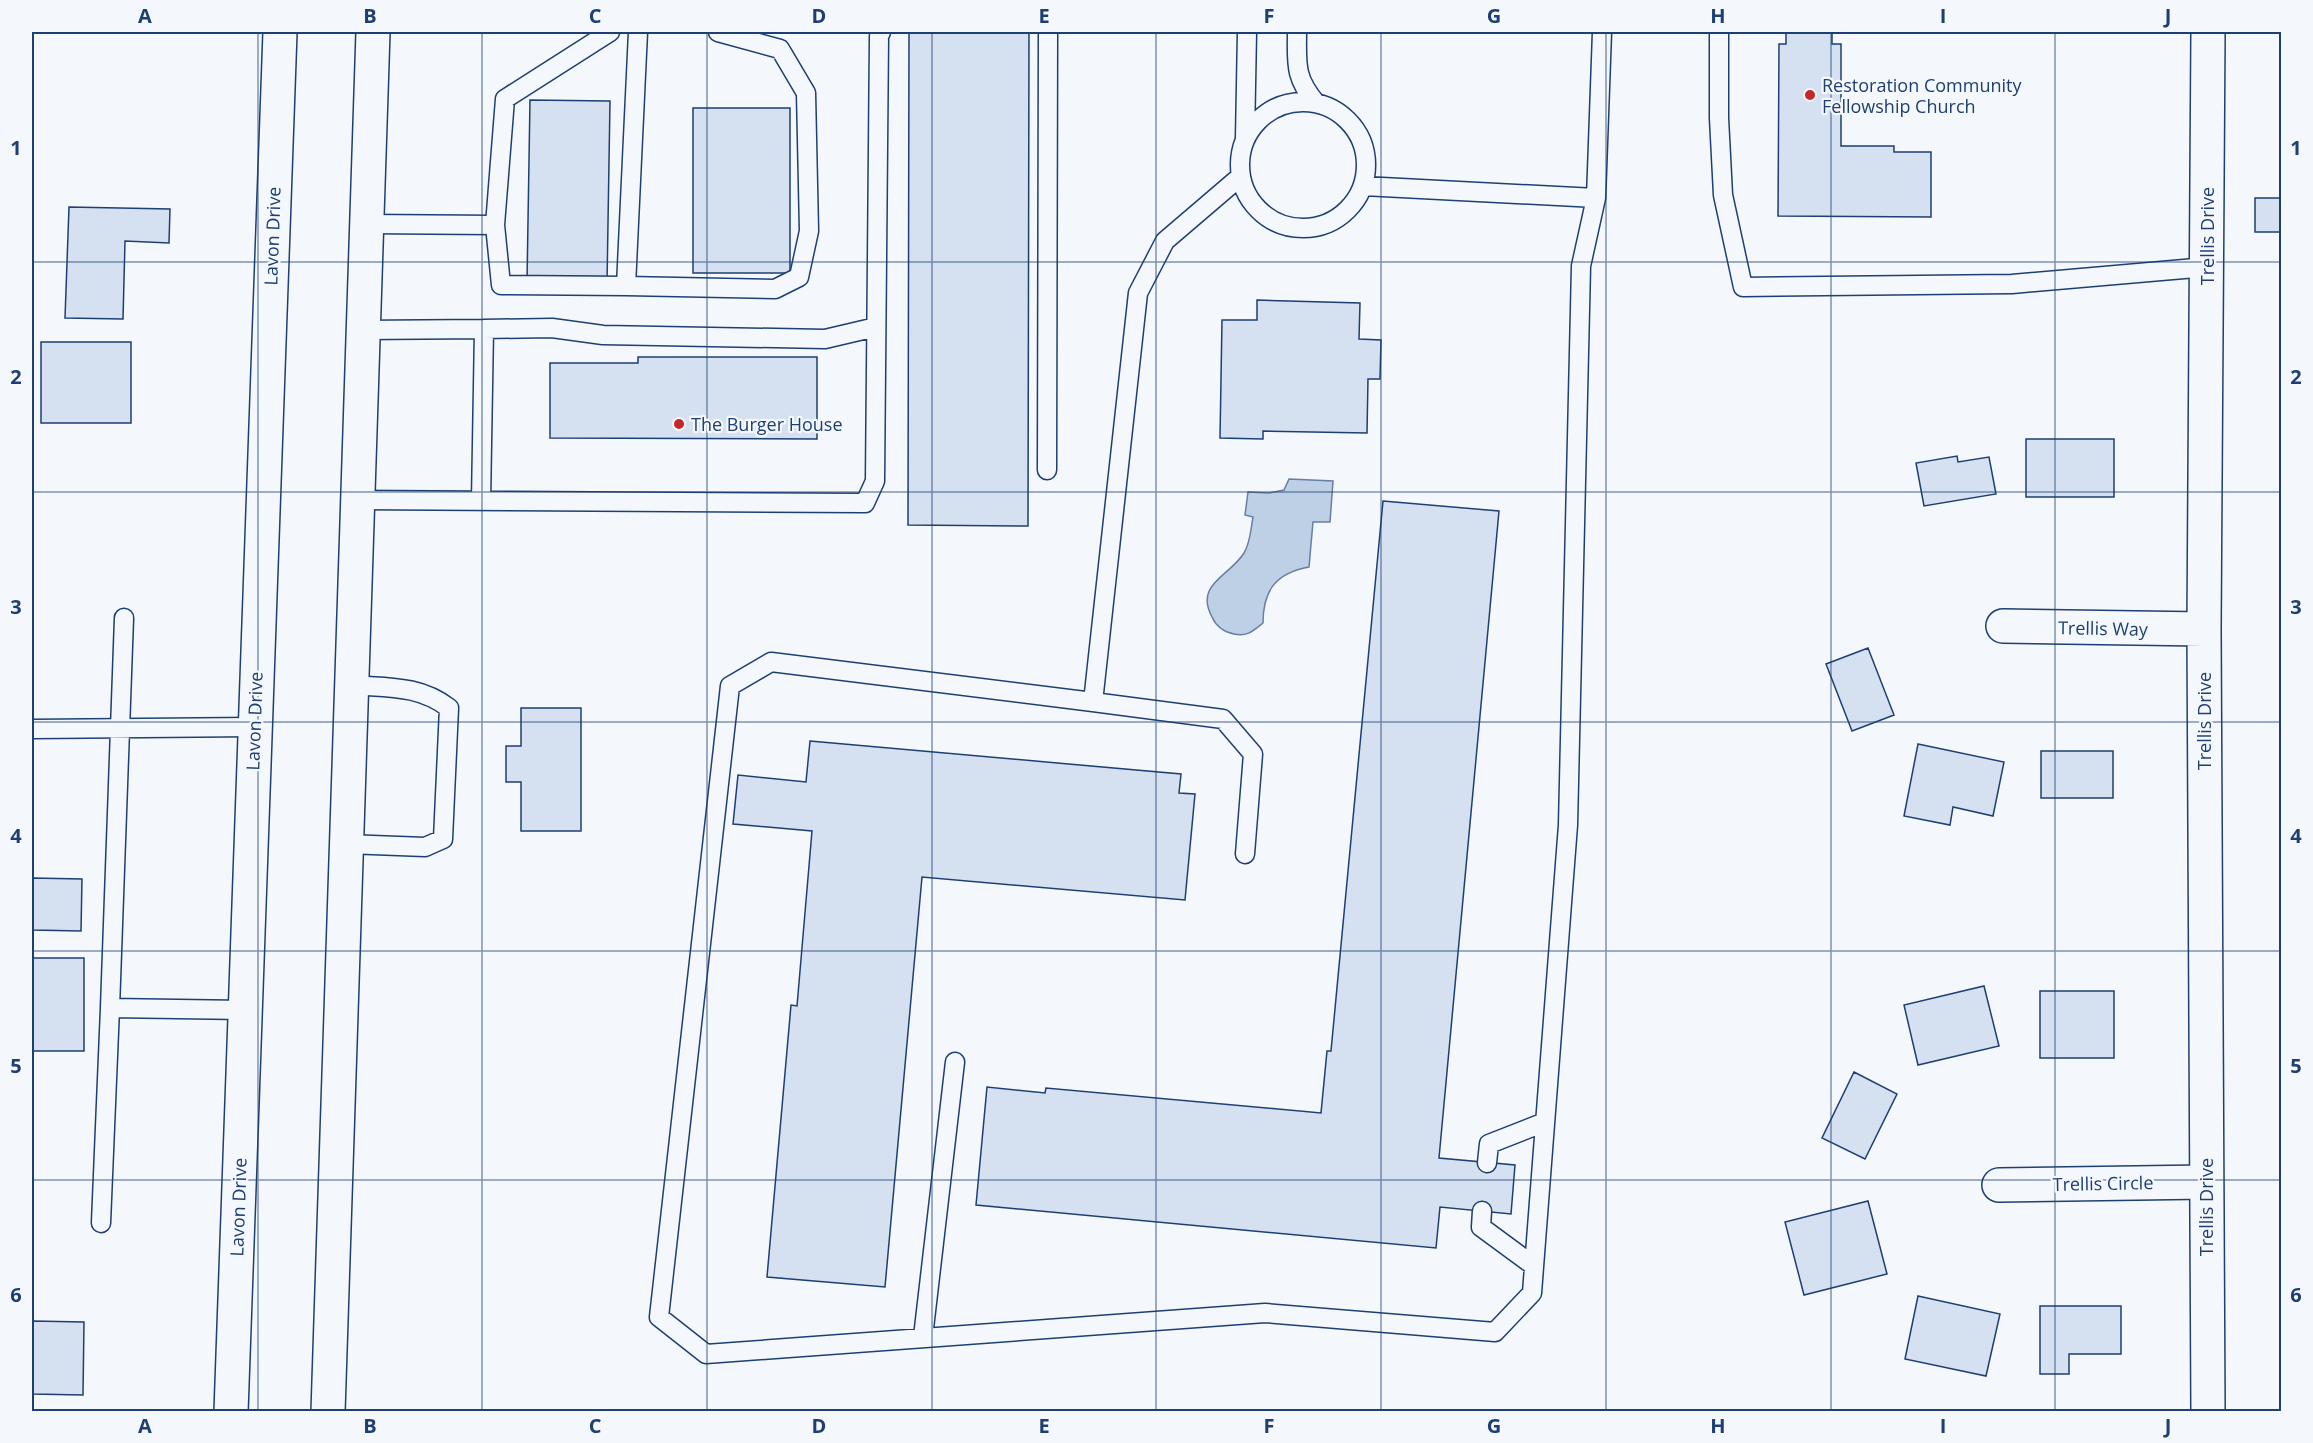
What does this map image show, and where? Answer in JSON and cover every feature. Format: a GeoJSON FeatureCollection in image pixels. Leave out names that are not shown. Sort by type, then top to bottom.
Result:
{"type":"FeatureCollection","features":[{"type":"Feature","properties":{"kind":"main road","name":"Lavon Drive"},"geometry":{"type":"LineString","coordinates":[[231,1412],[280,32]]}},
{"type":"Feature","properties":{"kind":"main road"},"geometry":{"type":"LineString","coordinates":[[328,1412],[373,32]]}},
{"type":"Feature","properties":{"kind":"main road","name":"Trellis Drive"},"geometry":{"type":"LineString","coordinates":[[2208,32],[2204,629],[2208,1412]]}},
{"type":"Feature","properties":{"kind":"main road","name":"Trellis Way"},"geometry":{"type":"LineString","coordinates":[[2003,626],[2204,629]]}},
{"type":"Feature","properties":{"kind":"main road","name":"Trellis Circle"},"geometry":{"type":"LineString","coordinates":[[2000,1185],[2206,1182]]}},
{"type":"Feature","properties":{"kind":"lane"},"geometry":{"type":"LineString","coordinates":[[610,32],[505,99],[495,225],[501,285],[775,289],[799,277],[809,231],[806,93],[780,49],[718,32]]}},
{"type":"Feature","properties":{"kind":"lane"},"geometry":{"type":"LineString","coordinates":[[626,286],[638,32]]}},
{"type":"Feature","properties":{"kind":"lane"},"geometry":{"type":"LineString","coordinates":[[357,500],[865,503],[875,481],[879,36],[881,32]]}},
{"type":"Feature","properties":{"kind":"lane"},"geometry":{"type":"LineString","coordinates":[[1047,470],[1048,32]]}},
{"type":"Feature","properties":{"kind":"lane"},"geometry":{"type":"LineString","coordinates":[[1245,139],[1257,121],[1274,109],[1294,102],[1316,103],[1336,111],[1352,124],[1363,144],[1367,165],[1363,186],[1353,205],[1336,219],[1316,227],[1295,228],[1275,222],[1259,210],[1247,195],[1240,176],[1240,156],[1245,139],[1247,32]]}},
{"type":"Feature","properties":{"kind":"lane"},"geometry":{"type":"LineString","coordinates":[[1297,32],[1297,69],[1305,90],[1316,103]]}},
{"type":"Feature","properties":{"kind":"lane"},"geometry":{"type":"LineString","coordinates":[[1245,854],[1253,754],[1223,719],[771,662],[730,686],[659,1317],[706,1354],[1265,1313],[1496,1332],[1532,1293],[1568,825],[1581,266],[1596,198],[1602,32]]}},
{"type":"Feature","properties":{"kind":"lane"},"geometry":{"type":"LineString","coordinates":[[1719,32],[1719,118],[1723,195],[1743,288],[2012,284],[2207,267]]}},
{"type":"Feature","properties":{"kind":"lane"},"geometry":{"type":"LineString","coordinates":[[1093,702],[1138,293],[1165,241],[1240,176]]}},
{"type":"Feature","properties":{"kind":"lane"},"geometry":{"type":"LineString","coordinates":[[1363,186],[1596,198]]}},
{"type":"Feature","properties":{"kind":"lane"},"geometry":{"type":"LineString","coordinates":[[366,224],[495,225]]}},
{"type":"Feature","properties":{"kind":"lane"},"geometry":{"type":"LineString","coordinates":[[362,330],[552,328],[603,335],[825,339],[876,327]]}},
{"type":"Feature","properties":{"kind":"lane"},"geometry":{"type":"LineString","coordinates":[[481,501],[484,328]]}},
{"type":"Feature","properties":{"kind":"lane"},"geometry":{"type":"LineString","coordinates":[[100,1223],[124,618]]}},
{"type":"Feature","properties":{"kind":"lane"},"geometry":{"type":"LineString","coordinates":[[346,844],[425,847],[443,839],[449,719],[449,708],[435,697],[414,690],[352,685]]}},
{"type":"Feature","properties":{"kind":"lane"},"geometry":{"type":"LineString","coordinates":[[32,729],[254,727]]}},
{"type":"Feature","properties":{"kind":"lane"},"geometry":{"type":"LineString","coordinates":[[110,1008],[244,1010]]}},
{"type":"Feature","properties":{"kind":"lane"},"geometry":{"type":"LineString","coordinates":[[923,1338],[955,1062]]}},
{"type":"Feature","properties":{"kind":"lane"},"geometry":{"type":"LineString","coordinates":[[1487,1163],[1489,1144],[1545,1122]]}},
{"type":"Feature","properties":{"kind":"lane"},"geometry":{"type":"LineString","coordinates":[[1482,1211],[1481,1227],[1534,1266]]}},
{"type":"Feature","properties":{"kind":"water"},"geometry":{"type":"Polygon","coordinates":[[[1289,479],[1333,481],[1330,522],[1313,522],[1309,567],[1288,574],[1274,585],[1266,601],[1263,623],[1246,634],[1227,632],[1214,620],[1208,606],[1207,596],[1216,581],[1238,561],[1246,549],[1253,517],[1245,515],[1248,492],[1269,493],[1284,490],[1289,479]]]}},
{"type":"Feature","properties":{"kind":"building"},"geometry":{"type":"Polygon","coordinates":[[[909,32],[1029,32],[1028,526],[908,525],[909,32]]]}},
{"type":"Feature","properties":{"kind":"building","name":"Restoration Community Fellowship Church"},"geometry":{"type":"Polygon","coordinates":[[[1786,32],[1832,32],[1832,44],[1841,44],[1841,146],[1894,146],[1894,152],[1931,152],[1931,217],[1778,216],[1779,44],[1786,44],[1786,32]]]}},
{"type":"Feature","properties":{"kind":"building"},"geometry":{"type":"Polygon","coordinates":[[[530,100],[610,101],[607,284],[527,282],[530,100]]]}},
{"type":"Feature","properties":{"kind":"building"},"geometry":{"type":"Polygon","coordinates":[[[693,108],[790,108],[790,273],[693,273],[693,108]]]}},
{"type":"Feature","properties":{"kind":"building"},"geometry":{"type":"Polygon","coordinates":[[[2255,198],[2282,198],[2282,232],[2255,232],[2255,198]]]}},
{"type":"Feature","properties":{"kind":"building"},"geometry":{"type":"Polygon","coordinates":[[[69,207],[170,209],[169,243],[125,241],[123,319],[65,318],[69,207]]]}},
{"type":"Feature","properties":{"kind":"building"},"geometry":{"type":"Polygon","coordinates":[[[1257,300],[1360,303],[1359,339],[1381,340],[1380,379],[1368,379],[1367,433],[1263,431],[1263,439],[1220,438],[1222,320],[1257,320],[1257,300]]]}},
{"type":"Feature","properties":{"kind":"building"},"geometry":{"type":"Polygon","coordinates":[[[41,342],[131,342],[131,423],[41,423],[41,342]]]}},
{"type":"Feature","properties":{"kind":"building"},"geometry":{"type":"Polygon","coordinates":[[[638,357],[817,357],[817,439],[550,438],[550,363],[638,363],[638,357]]]}},
{"type":"Feature","properties":{"kind":"building"},"geometry":{"type":"Polygon","coordinates":[[[2026,439],[2114,439],[2114,497],[2026,497],[2026,439]]]}},
{"type":"Feature","properties":{"kind":"building"},"geometry":{"type":"Polygon","coordinates":[[[1957,456],[1958,462],[1989,457],[1996,494],[1924,506],[1916,463],[1957,456]]]}},
{"type":"Feature","properties":{"kind":"building"},"geometry":{"type":"Polygon","coordinates":[[[1383,501],[1499,511],[1439,1158],[1515,1165],[1511,1214],[1440,1207],[1436,1248],[976,1205],[987,1087],[1045,1093],[1046,1088],[1321,1113],[1327,1051],[1331,1051],[1383,501]]]}},
{"type":"Feature","properties":{"kind":"building"},"geometry":{"type":"Polygon","coordinates":[[[1868,648],[1894,715],[1852,731],[1826,664],[1868,648]]]}},
{"type":"Feature","properties":{"kind":"building"},"geometry":{"type":"Polygon","coordinates":[[[521,708],[581,708],[581,831],[521,831],[521,782],[506,782],[506,746],[521,746],[521,708]]]}},
{"type":"Feature","properties":{"kind":"building"},"geometry":{"type":"Polygon","coordinates":[[[810,741],[1181,774],[1179,793],[1195,794],[1185,900],[922,877],[885,1287],[767,1277],[791,1005],[797,1006],[812,831],[733,824],[738,775],[806,782],[810,741]]]}},
{"type":"Feature","properties":{"kind":"building"},"geometry":{"type":"Polygon","coordinates":[[[1918,744],[2004,762],[1993,816],[1953,807],[1950,825],[1904,816],[1918,744]]]}},
{"type":"Feature","properties":{"kind":"building"},"geometry":{"type":"Polygon","coordinates":[[[2041,751],[2113,751],[2113,798],[2041,798],[2041,751]]]}},
{"type":"Feature","properties":{"kind":"building"},"geometry":{"type":"Polygon","coordinates":[[[32,878],[82,879],[81,931],[32,930],[32,878]]]}},
{"type":"Feature","properties":{"kind":"building"},"geometry":{"type":"Polygon","coordinates":[[[32,958],[84,958],[84,1051],[32,1051],[32,958]]]}},
{"type":"Feature","properties":{"kind":"building"},"geometry":{"type":"Polygon","coordinates":[[[1984,986],[1999,1046],[1918,1065],[1904,1005],[1984,986]]]}},
{"type":"Feature","properties":{"kind":"building"},"geometry":{"type":"Polygon","coordinates":[[[2040,991],[2114,991],[2114,1058],[2040,1058],[2040,991]]]}},
{"type":"Feature","properties":{"kind":"building"},"geometry":{"type":"Polygon","coordinates":[[[1854,1072],[1897,1094],[1865,1159],[1822,1138],[1854,1072]]]}},
{"type":"Feature","properties":{"kind":"building"},"geometry":{"type":"Polygon","coordinates":[[[1868,1201],[1887,1274],[1804,1295],[1785,1222],[1868,1201]]]}},
{"type":"Feature","properties":{"kind":"building"},"geometry":{"type":"Polygon","coordinates":[[[1918,1296],[2000,1314],[1986,1376],[1905,1359],[1918,1296]]]}},
{"type":"Feature","properties":{"kind":"building"},"geometry":{"type":"Polygon","coordinates":[[[2040,1306],[2121,1306],[2121,1354],[2069,1354],[2069,1374],[2040,1374],[2040,1306]]]}},
{"type":"Feature","properties":{"kind":"building"},"geometry":{"type":"Polygon","coordinates":[[[32,1321],[84,1322],[83,1395],[32,1394],[32,1321]]]}},
{"type":"Feature","properties":{"kind":"place","name":"Restoration Community Fellowship Church"},"geometry":{"type":"Point","coordinates":[1810,95]}},
{"type":"Feature","properties":{"kind":"place","name":"The Burger House"},"geometry":{"type":"Point","coordinates":[679,424]}}]}
